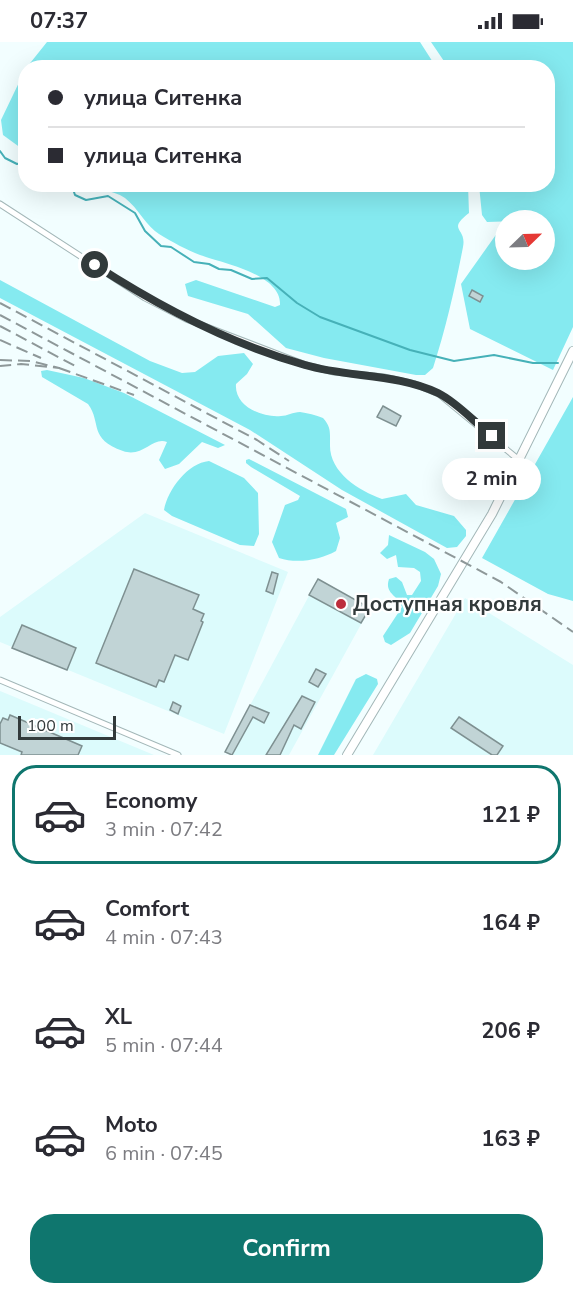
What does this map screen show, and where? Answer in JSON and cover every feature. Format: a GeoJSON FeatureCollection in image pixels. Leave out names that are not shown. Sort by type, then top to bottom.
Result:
{"type":"FeatureCollection","features":[{"type":"Feature","properties":{"kind":"main road"},"geometry":{"type":"LineString","coordinates":[[347,755],[476,544],[573,351]]}},
{"type":"Feature","properties":{"kind":"street"},"geometry":{"type":"LineString","coordinates":[[0,204],[146,298],[186,319],[306,366],[334,372],[384,377],[415,384],[439,394],[519,460]]}},
{"type":"Feature","properties":{"kind":"street"},"geometry":{"type":"LineString","coordinates":[[0,680],[178,755]]}},
{"type":"Feature","properties":{"kind":"shaded area"},"geometry":{"type":"Polygon","coordinates":[[[47,42],[420,42],[432,60],[33,60],[47,42]]]}},
{"type":"Feature","properties":{"kind":"shaded area"},"geometry":{"type":"Polygon","coordinates":[[[431,42],[573,42],[573,327],[553,370],[470,329],[461,284],[495,236],[495,270],[555,270],[555,210],[495,210],[495,222],[487,222],[482,215],[480,192],[555,192],[555,60],[443,60],[431,42]]]}},
{"type":"Feature","properties":{"kind":"shaded area"},"geometry":{"type":"Polygon","coordinates":[[[18,85],[18,146],[3,135],[1,120],[18,85]]]}},
{"type":"Feature","properties":{"kind":"shaded area"},"geometry":{"type":"Polygon","coordinates":[[[112,192],[468,192],[469,213],[458,226],[463,247],[450,308],[433,368],[425,375],[416,375],[324,358],[286,348],[248,314],[188,296],[185,284],[196,280],[275,307],[280,305],[278,294],[261,278],[236,266],[200,255],[164,237],[155,231],[130,202],[112,192]]]}},
{"type":"Feature","properties":{"kind":"shaded area"},"geometry":{"type":"Polygon","coordinates":[[[0,280],[150,361],[182,373],[195,372],[218,356],[244,353],[253,364],[247,374],[236,384],[237,392],[244,404],[266,415],[283,416],[300,412],[323,418],[330,430],[331,454],[334,463],[347,479],[364,491],[382,499],[406,494],[416,505],[454,516],[466,530],[466,536],[457,547],[447,548],[342,490],[250,430],[0,298],[0,280]]]}},
{"type":"Feature","properties":{"kind":"shaded area"},"geometry":{"type":"Polygon","coordinates":[[[47,370],[84,378],[124,393],[225,445],[218,448],[202,442],[179,464],[165,469],[159,460],[167,442],[157,442],[136,452],[123,451],[112,446],[100,436],[88,404],[42,377],[41,371],[47,370]]]}},
{"type":"Feature","properties":{"kind":"shaded area"},"geometry":{"type":"Polygon","coordinates":[[[573,397],[573,601],[548,594],[482,558],[573,397]]]}},
{"type":"Feature","properties":{"kind":"shaded area"},"geometry":{"type":"Polygon","coordinates":[[[249,459],[346,509],[348,517],[336,523],[340,538],[336,551],[308,560],[293,561],[279,558],[272,542],[285,505],[298,500],[300,496],[251,467],[246,463],[249,459]]]}},
{"type":"Feature","properties":{"kind":"shaded area"},"geometry":{"type":"Polygon","coordinates":[[[209,461],[244,478],[258,493],[259,534],[254,546],[240,545],[172,516],[164,510],[180,478],[194,467],[209,461]]]}},
{"type":"Feature","properties":{"kind":"shaded area"},"geometry":{"type":"Polygon","coordinates":[[[145,513],[288,572],[224,734],[0,642],[0,617],[145,513]]]}},
{"type":"Feature","properties":{"kind":"shaded area"},"geometry":{"type":"Polygon","coordinates":[[[389,535],[425,552],[434,559],[441,574],[438,586],[410,633],[391,645],[385,642],[383,636],[402,607],[388,588],[389,579],[396,577],[402,582],[407,595],[412,595],[421,581],[420,572],[414,568],[398,567],[396,555],[387,559],[380,553],[388,545],[389,535]]]}},
{"type":"Feature","properties":{"kind":"shaded area"},"geometry":{"type":"Polygon","coordinates":[[[318,579],[370,608],[289,755],[233,755],[225,752],[318,579]]]}},
{"type":"Feature","properties":{"kind":"shaded area"},"geometry":{"type":"Polygon","coordinates":[[[465,598],[573,665],[573,755],[373,755],[465,598]]]}},
{"type":"Feature","properties":{"kind":"shaded area"},"geometry":{"type":"Polygon","coordinates":[[[366,674],[377,679],[378,684],[334,755],[318,755],[356,679],[366,674]]]}},
{"type":"Feature","properties":{"kind":"shaded area"},"geometry":{"type":"Polygon","coordinates":[[[0,691],[5,693],[154,755],[0,755],[0,691]]]}},
{"type":"Feature","properties":{"kind":"building"},"geometry":{"type":"Polygon","coordinates":[[[472,290],[483,296],[480,302],[469,296],[472,290]]]}},
{"type":"Feature","properties":{"kind":"building"},"geometry":{"type":"Polygon","coordinates":[[[383,406],[401,416],[396,426],[377,417],[383,406]]]}},
{"type":"Feature","properties":{"kind":"building"},"geometry":{"type":"Polygon","coordinates":[[[134,569],[199,595],[193,609],[204,614],[188,660],[175,655],[164,682],[159,680],[156,687],[96,663],[134,569]]]}},
{"type":"Feature","properties":{"kind":"building"},"geometry":{"type":"Polygon","coordinates":[[[272,572],[278,574],[273,594],[266,591],[272,572]]]}},
{"type":"Feature","properties":{"kind":"building"},"geometry":{"type":"Polygon","coordinates":[[[318,579],[370,608],[361,623],[309,595],[318,579]]]}},
{"type":"Feature","properties":{"kind":"building"},"geometry":{"type":"Polygon","coordinates":[[[22,625],[76,648],[67,670],[12,648],[22,625]]]}},
{"type":"Feature","properties":{"kind":"building"},"geometry":{"type":"Polygon","coordinates":[[[316,669],[326,674],[318,687],[309,682],[316,669]]]}},
{"type":"Feature","properties":{"kind":"building"},"geometry":{"type":"Polygon","coordinates":[[[302,696],[315,702],[301,729],[294,725],[280,755],[266,755],[302,696]]]}},
{"type":"Feature","properties":{"kind":"building"},"geometry":{"type":"Polygon","coordinates":[[[173,702],[181,706],[178,714],[170,710],[173,702]]]}},
{"type":"Feature","properties":{"kind":"building"},"geometry":{"type":"Polygon","coordinates":[[[250,705],[269,713],[264,723],[253,717],[232,755],[225,752],[250,705]]]}},
{"type":"Feature","properties":{"kind":"building"},"geometry":{"type":"Polygon","coordinates":[[[10,715],[82,746],[78,755],[21,755],[22,752],[0,743],[0,724],[3,718],[8,720],[10,715]]]}},
{"type":"Feature","properties":{"kind":"building"},"geometry":{"type":"Polygon","coordinates":[[[459,717],[503,746],[497,755],[492,755],[451,728],[459,717]]]}},
{"type":"Feature","properties":{"kind":"waterway"},"geometry":{"type":"LineString","coordinates":[[0,151],[5,158],[18,164]]}},
{"type":"Feature","properties":{"kind":"waterway"},"geometry":{"type":"LineString","coordinates":[[74,192],[75,195],[86,200],[108,196],[135,213],[145,231],[161,246],[171,247],[194,262],[231,270],[252,279],[267,278],[297,303],[320,317],[410,350],[454,361],[494,355],[533,363],[558,363]]}},
{"type":"Feature","properties":{"kind":"railway"},"geometry":{"type":"LineString","coordinates":[[0,303],[257,440],[289,461]]}},
{"type":"Feature","properties":{"kind":"railway"},"geometry":{"type":"LineString","coordinates":[[0,315],[501,582],[573,632]]}},
{"type":"Feature","properties":{"kind":"railway"},"geometry":{"type":"LineString","coordinates":[[0,326],[77,367]]}},
{"type":"Feature","properties":{"kind":"railway"},"geometry":{"type":"LineString","coordinates":[[0,340],[41,358]]}},
{"type":"Feature","properties":{"kind":"railway"},"geometry":{"type":"LineString","coordinates":[[0,360],[31,361],[59,368],[21,364],[0,366]]}},
{"type":"Feature","properties":{"kind":"railway"},"geometry":{"type":"LineString","coordinates":[[59,368],[134,395]]}},
{"type":"Feature","properties":{"kind":"place","name":"Доступная кровля"},"geometry":{"type":"Point","coordinates":[341,604]}},
{"type":"Feature","properties":{"kind":"route"},"geometry":{"type":"LineString","coordinates":[[95,265],[146,298],[186,319],[278,356],[306,366],[334,372],[376,375],[425,387],[446,398],[492,436]]}}]}
